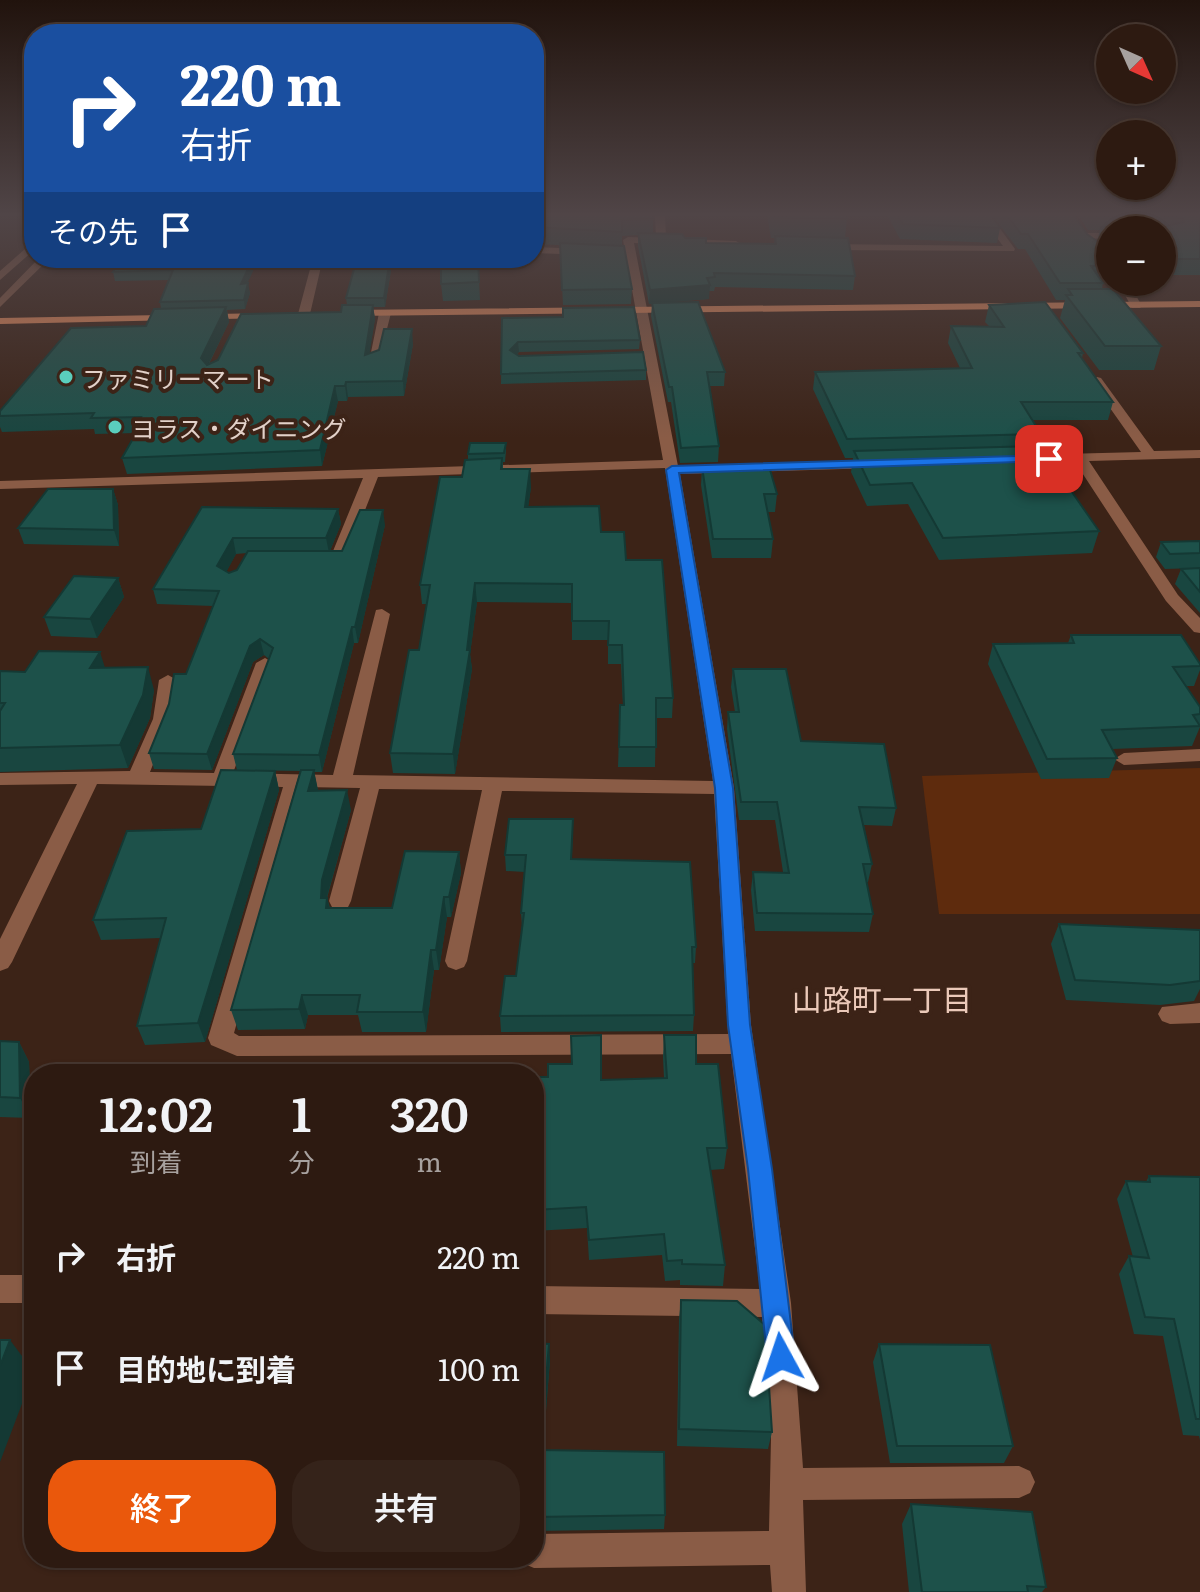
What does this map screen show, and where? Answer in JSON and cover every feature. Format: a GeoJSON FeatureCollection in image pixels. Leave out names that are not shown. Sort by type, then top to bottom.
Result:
{"type":"FeatureCollection","features":[{"type":"Feature","properties":{"kind":"main road"},"geometry":{"type":"LineString","coordinates":[[331,313],[1200,304]]}},
{"type":"Feature","properties":{"kind":"main road"},"geometry":{"type":"LineString","coordinates":[[0,321],[238,321],[317,313]]}},
{"type":"Feature","properties":{"kind":"street"},"geometry":{"type":"LineString","coordinates":[[0,304],[14,289]]}},
{"type":"Feature","properties":{"kind":"street"},"geometry":{"type":"LineString","coordinates":[[304,314],[310,289]]}},
{"type":"Feature","properties":{"kind":"street"},"geometry":{"type":"LineString","coordinates":[[638,289],[642,309],[642,356],[671,467],[724,788],[742,1044],[776,1303],[787,1438],[786,1548],[789,1592]]}},
{"type":"Feature","properties":{"kind":"street"},"geometry":{"type":"LineString","coordinates":[[1131,296],[1136,306]]}},
{"type":"Feature","properties":{"kind":"street"},"geometry":{"type":"LineString","coordinates":[[1043,307],[1052,319]]}},
{"type":"Feature","properties":{"kind":"street"},"geometry":{"type":"LineString","coordinates":[[372,364],[385,313]]}},
{"type":"Feature","properties":{"kind":"street"},"geometry":{"type":"LineString","coordinates":[[1088,369],[1151,456]]}},
{"type":"Feature","properties":{"kind":"street"},"geometry":{"type":"LineString","coordinates":[[1002,460],[1200,454]]}},
{"type":"Feature","properties":{"kind":"street"},"geometry":{"type":"LineString","coordinates":[[1080,458],[1165,577],[1172,598],[1200,628]]}},
{"type":"Feature","properties":{"kind":"street"},"geometry":{"type":"LineString","coordinates":[[0,485],[892,463]]}},
{"type":"Feature","properties":{"kind":"street"},"geometry":{"type":"LineString","coordinates":[[306,560],[337,561],[372,474]]}},
{"type":"Feature","properties":{"kind":"street"},"geometry":{"type":"LineString","coordinates":[[341,782],[382,614]]}},
{"type":"Feature","properties":{"kind":"street"},"geometry":{"type":"LineString","coordinates":[[221,780],[265,663]]}},
{"type":"Feature","properties":{"kind":"street"},"geometry":{"type":"LineString","coordinates":[[137,778],[162,719],[168,680]]}},
{"type":"Feature","properties":{"kind":"street"},"geometry":{"type":"LineString","coordinates":[[1124,759],[1200,755]]}},
{"type":"Feature","properties":{"kind":"street"},"geometry":{"type":"LineString","coordinates":[[0,779],[90,777],[724,788]]}},
{"type":"Feature","properties":{"kind":"street"},"geometry":{"type":"LineString","coordinates":[[0,962],[90,777]]}},
{"type":"Feature","properties":{"kind":"street"},"geometry":{"type":"LineString","coordinates":[[295,781],[220,1038],[237,1046],[742,1044]]}},
{"type":"Feature","properties":{"kind":"street"},"geometry":{"type":"LineString","coordinates":[[340,901],[371,783]]}},
{"type":"Feature","properties":{"kind":"street"},"geometry":{"type":"LineString","coordinates":[[456,961],[493,786]]}},
{"type":"Feature","properties":{"kind":"street"},"geometry":{"type":"LineString","coordinates":[[1170,1014],[1200,1013]]}},
{"type":"Feature","properties":{"kind":"street"},"geometry":{"type":"LineString","coordinates":[[0,1289],[24,1289]]}},
{"type":"Feature","properties":{"kind":"street"},"geometry":{"type":"LineString","coordinates":[[544,1300],[776,1303]]}},
{"type":"Feature","properties":{"kind":"street"},"geometry":{"type":"LineString","coordinates":[[787,1484],[1019,1482]]}},
{"type":"Feature","properties":{"kind":"street"},"geometry":{"type":"LineString","coordinates":[[544,1551],[786,1548]]}},
{"type":"Feature","properties":{"kind":"shaded area"},"geometry":{"type":"Polygon","coordinates":[[[1200,768],[1200,914],[939,914],[922,776],[1200,768]]]}},
{"type":"Feature","properties":{"kind":"building"},"geometry":{"type":"Polygon","coordinates":[[[165,289],[247,289],[244,300],[160,302],[165,289]]]}},
{"type":"Feature","properties":{"kind":"building"},"geometry":{"type":"Polygon","coordinates":[[[348,289],[385,289],[384,298],[346,298],[348,289]]]}},
{"type":"Feature","properties":{"kind":"building"},"geometry":{"type":"Polygon","coordinates":[[[1068,289],[1096,289],[1096,296],[1119,296],[1161,346],[1105,346],[1066,295],[1072,295],[1068,289]]]}},
{"type":"Feature","properties":{"kind":"building"},"geometry":{"type":"Polygon","coordinates":[[[698,302],[725,372],[707,372],[719,446],[681,448],[672,387],[669,387],[652,303],[698,302]]]}},
{"type":"Feature","properties":{"kind":"building"},"geometry":{"type":"Polygon","coordinates":[[[1045,302],[1083,353],[1078,353],[1113,402],[1021,402],[1041,434],[847,439],[815,372],[972,368],[951,326],[1004,327],[989,305],[1045,302]]]}},
{"type":"Feature","properties":{"kind":"building"},"geometry":{"type":"Polygon","coordinates":[[[342,305],[373,305],[365,355],[379,350],[384,329],[412,329],[403,381],[346,382],[345,386],[335,386],[320,450],[122,458],[143,421],[139,421],[141,417],[91,418],[94,413],[0,416],[0,411],[71,328],[146,326],[154,309],[226,307],[201,358],[207,365],[218,360],[241,314],[341,312],[342,305]]]}},
{"type":"Feature","properties":{"kind":"building"},"geometry":{"type":"Polygon","coordinates":[[[634,307],[640,340],[518,342],[510,350],[519,356],[643,352],[646,370],[501,374],[502,318],[563,317],[563,308],[634,307]]]}},
{"type":"Feature","properties":{"kind":"building"},"geometry":{"type":"Polygon","coordinates":[[[470,443],[506,443],[504,453],[468,454],[470,443]]]}},
{"type":"Feature","properties":{"kind":"building"},"geometry":{"type":"Polygon","coordinates":[[[1040,446],[1099,531],[943,538],[912,483],[870,485],[854,451],[1040,446]]]}},
{"type":"Feature","properties":{"kind":"building"},"geometry":{"type":"Polygon","coordinates":[[[502,458],[501,469],[530,469],[525,507],[599,506],[601,532],[624,532],[626,560],[662,560],[673,698],[656,698],[656,747],[619,747],[620,705],[624,705],[622,645],[608,645],[609,621],[572,621],[572,584],[475,583],[467,650],[470,650],[453,754],[390,753],[409,650],[419,650],[430,585],[420,585],[440,477],[462,477],[465,460],[502,458]]]}},
{"type":"Feature","properties":{"kind":"building"},"geometry":{"type":"Polygon","coordinates":[[[769,466],[777,494],[764,494],[773,539],[713,539],[702,467],[769,466]]]}},
{"type":"Feature","properties":{"kind":"building"},"geometry":{"type":"Polygon","coordinates":[[[48,489],[113,489],[114,530],[18,528],[48,489]]]}},
{"type":"Feature","properties":{"kind":"building"},"geometry":{"type":"Polygon","coordinates":[[[202,507],[338,509],[326,538],[233,538],[217,566],[229,573],[237,570],[248,551],[342,551],[360,510],[383,510],[355,627],[352,627],[319,755],[233,754],[273,648],[260,639],[250,646],[207,754],[149,753],[169,704],[174,674],[186,674],[219,591],[153,589],[202,507]]]}},
{"type":"Feature","properties":{"kind":"building"},"geometry":{"type":"Polygon","coordinates":[[[1200,541],[1200,553],[1170,554],[1161,542],[1200,541]]]}},
{"type":"Feature","properties":{"kind":"building"},"geometry":{"type":"Polygon","coordinates":[[[1200,568],[1200,592],[1181,569],[1200,568]]]}},
{"type":"Feature","properties":{"kind":"building"},"geometry":{"type":"Polygon","coordinates":[[[74,576],[118,578],[90,619],[44,617],[74,576]]]}},
{"type":"Feature","properties":{"kind":"building"},"geometry":{"type":"Polygon","coordinates":[[[1071,635],[1181,635],[1200,666],[1173,667],[1200,707],[1200,714],[1193,715],[1200,726],[1102,730],[1117,758],[1047,759],[993,644],[1074,643],[1071,635]]]}},
{"type":"Feature","properties":{"kind":"building"},"geometry":{"type":"Polygon","coordinates":[[[39,651],[100,652],[90,668],[148,667],[143,695],[120,745],[0,748],[0,711],[5,703],[0,703],[0,671],[25,672],[39,651]]]}},
{"type":"Feature","properties":{"kind":"building"},"geometry":{"type":"Polygon","coordinates":[[[733,669],[786,669],[801,741],[884,744],[896,808],[859,807],[872,864],[863,864],[873,914],[757,913],[753,872],[789,873],[777,802],[741,802],[728,712],[739,712],[733,669]]]}},
{"type":"Feature","properties":{"kind":"building"},"geometry":{"type":"Polygon","coordinates":[[[221,770],[275,771],[198,1023],[137,1026],[166,918],[93,920],[127,831],[201,829],[221,770]]]}},
{"type":"Feature","properties":{"kind":"building"},"geometry":{"type":"Polygon","coordinates":[[[301,770],[314,770],[308,791],[347,790],[322,880],[321,898],[327,898],[326,908],[392,908],[405,851],[459,852],[449,897],[444,897],[436,950],[431,950],[423,1012],[357,1012],[360,995],[302,995],[299,1009],[231,1010],[301,770]]]}},
{"type":"Feature","properties":{"kind":"building"},"geometry":{"type":"Polygon","coordinates":[[[509,819],[573,819],[571,859],[690,862],[696,947],[692,947],[694,1015],[500,1016],[505,976],[516,976],[524,913],[521,913],[526,855],[505,855],[509,819]]]}},
{"type":"Feature","properties":{"kind":"building"},"geometry":{"type":"Polygon","coordinates":[[[1059,924],[1200,930],[1200,981],[1170,985],[1075,980],[1059,924]]]}},
{"type":"Feature","properties":{"kind":"building"},"geometry":{"type":"Polygon","coordinates":[[[601,1035],[601,1080],[667,1078],[664,1035],[696,1035],[696,1064],[718,1064],[727,1148],[707,1148],[725,1265],[667,1261],[664,1234],[589,1240],[586,1207],[544,1209],[544,1077],[548,1077],[548,1064],[572,1064],[571,1036],[601,1035]]]}},
{"type":"Feature","properties":{"kind":"building"},"geometry":{"type":"Polygon","coordinates":[[[0,1041],[19,1042],[20,1098],[0,1097],[0,1041]]]}},
{"type":"Feature","properties":{"kind":"building"},"geometry":{"type":"Polygon","coordinates":[[[1149,1176],[1200,1177],[1200,1419],[1196,1419],[1174,1319],[1145,1317],[1129,1256],[1149,1258],[1126,1181],[1150,1182],[1149,1176]]]}},
{"type":"Feature","properties":{"kind":"building"},"geometry":{"type":"Polygon","coordinates":[[[681,1300],[737,1301],[765,1325],[772,1432],[679,1429],[681,1300]]]}},
{"type":"Feature","properties":{"kind":"building"},"geometry":{"type":"Polygon","coordinates":[[[0,1340],[10,1340],[0,1366],[0,1340]]]}},
{"type":"Feature","properties":{"kind":"building"},"geometry":{"type":"Polygon","coordinates":[[[544,1344],[549,1344],[544,1403],[544,1344]]]}},
{"type":"Feature","properties":{"kind":"building"},"geometry":{"type":"Polygon","coordinates":[[[879,1344],[990,1345],[1013,1446],[897,1446],[879,1344]]]}},
{"type":"Feature","properties":{"kind":"building"},"geometry":{"type":"Polygon","coordinates":[[[544,1450],[664,1452],[665,1515],[544,1517],[544,1450]]]}},
{"type":"Feature","properties":{"kind":"building"},"geometry":{"type":"Polygon","coordinates":[[[911,1504],[1032,1512],[1046,1587],[1027,1586],[1028,1592],[922,1592],[911,1504]]]}},
{"type":"Feature","properties":{"kind":"place","name":"ファミリーマート"},"geometry":{"type":"Point","coordinates":[66,377]}},
{"type":"Feature","properties":{"kind":"place","name":"ヨラス・ダイニング"},"geometry":{"type":"Point","coordinates":[115,427]}},
{"type":"Feature","properties":{"kind":"district","name":"山路町一丁目"},"geometry":{"type":"Point","coordinates":[882,998]}},
{"type":"Feature","properties":{"kind":"route"},"geometry":{"type":"LineString","coordinates":[[781,1357],[760,1169],[739,1025],[724,788],[672,470],[1049,459]]}}]}
